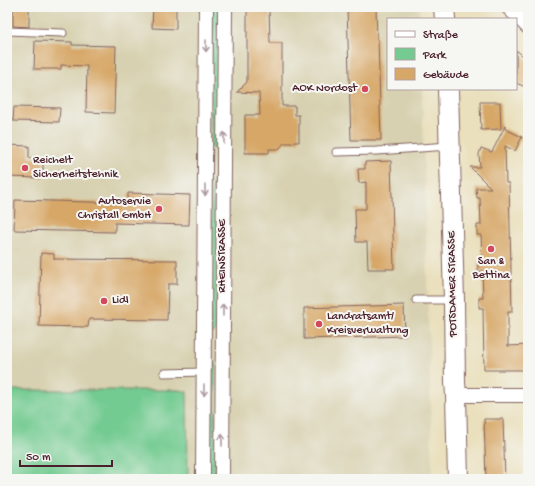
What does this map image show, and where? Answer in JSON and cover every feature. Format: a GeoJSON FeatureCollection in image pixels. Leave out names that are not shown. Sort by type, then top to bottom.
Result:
{"type":"FeatureCollection","features":[{"type":"Feature","properties":{"kind":"street","name":"RHEINSTRASSE"},"geometry":{"type":"LineString","coordinates":[[203,479],[206,7]]}},
{"type":"Feature","properties":{"kind":"street","name":"RHEINSTRASSE"},"geometry":{"type":"LineString","coordinates":[[222,479],[225,7]]}},
{"type":"Feature","properties":{"kind":"street"},"geometry":{"type":"LineString","coordinates":[[444,7],[445,18]]}},
{"type":"Feature","properties":{"kind":"street"},"geometry":{"type":"LineString","coordinates":[[450,18],[455,7]]}},
{"type":"Feature","properties":{"kind":"street"},"geometry":{"type":"LineString","coordinates":[[515,9],[528,27]]}},
{"type":"Feature","properties":{"kind":"street","name":"POTSDAMER STRASSE"},"geometry":{"type":"LineString","coordinates":[[448,90],[458,479]]}},
{"type":"Feature","properties":{"kind":"street"},"geometry":{"type":"LineString","coordinates":[[205,167],[224,167]]}},
{"type":"Feature","properties":{"kind":"street"},"geometry":{"type":"LineString","coordinates":[[204,345],[222,345]]}},
{"type":"Feature","properties":{"kind":"street"},"geometry":{"type":"LineString","coordinates":[[456,395],[528,395]]}},
{"type":"Feature","properties":{"kind":"lane"},"geometry":{"type":"LineString","coordinates":[[7,31],[64,33]]}},
{"type":"Feature","properties":{"kind":"lane"},"geometry":{"type":"LineString","coordinates":[[336,152],[450,146]]}},
{"type":"Feature","properties":{"kind":"lane"},"geometry":{"type":"LineString","coordinates":[[416,300],[454,300]]}},
{"type":"Feature","properties":{"kind":"lane"},"geometry":{"type":"LineString","coordinates":[[164,373],[204,372]]}},
{"type":"Feature","properties":{"kind":"shaded area"},"geometry":{"type":"Polygon","coordinates":[[[7,7],[419,7],[420,18],[387,18],[387,90],[422,90],[432,479],[7,479],[7,7]]]}},
{"type":"Feature","properties":{"kind":"green space"},"geometry":{"type":"Polygon","coordinates":[[[215,7],[219,9],[219,146],[215,150],[211,147],[210,9],[215,7]]]}},
{"type":"Feature","properties":{"kind":"green space"},"geometry":{"type":"Polygon","coordinates":[[[215,179],[218,182],[216,330],[212,333],[210,332],[212,182],[215,179]]]}},
{"type":"Feature","properties":{"kind":"green space"},"geometry":{"type":"Polygon","coordinates":[[[212,360],[215,364],[215,479],[208,479],[209,361],[212,360]]]}},
{"type":"Feature","properties":{"kind":"green space"},"geometry":{"type":"Polygon","coordinates":[[[7,362],[9,362],[9,390],[179,390],[187,392],[188,479],[7,479],[7,362]]]}},
{"type":"Feature","properties":{"kind":"building"},"geometry":{"type":"Polygon","coordinates":[[[13,7],[29,7],[29,27],[13,26],[13,7]]]}},
{"type":"Feature","properties":{"kind":"building"},"geometry":{"type":"Polygon","coordinates":[[[153,7],[176,7],[176,29],[152,28],[153,7]]]}},
{"type":"Feature","properties":{"kind":"building"},"geometry":{"type":"Polygon","coordinates":[[[247,7],[269,7],[270,43],[282,43],[282,106],[295,106],[295,115],[299,115],[299,142],[284,143],[279,149],[269,149],[269,153],[245,153],[245,115],[260,115],[259,93],[237,92],[247,82],[247,7]]]}},
{"type":"Feature","properties":{"kind":"building","name":"AOK Nordost"},"geometry":{"type":"Polygon","coordinates":[[[347,7],[376,7],[381,140],[351,140],[347,7]]]}},
{"type":"Feature","properties":{"kind":"building"},"geometry":{"type":"Polygon","coordinates":[[[35,41],[72,42],[72,45],[116,46],[114,113],[86,112],[87,66],[61,65],[61,69],[34,69],[35,41]]]}},
{"type":"Feature","properties":{"kind":"building"},"geometry":{"type":"Polygon","coordinates":[[[517,51],[528,60],[528,88],[517,83],[517,51]]]}},
{"type":"Feature","properties":{"kind":"building"},"geometry":{"type":"Polygon","coordinates":[[[480,102],[500,102],[501,129],[481,130],[480,102]]]}},
{"type":"Feature","properties":{"kind":"building"},"geometry":{"type":"Polygon","coordinates":[[[14,107],[60,108],[59,122],[13,121],[14,107]]]}},
{"type":"Feature","properties":{"kind":"building"},"geometry":{"type":"Polygon","coordinates":[[[505,126],[505,129],[522,137],[515,151],[505,146],[506,183],[509,183],[512,312],[508,312],[508,346],[528,345],[528,369],[484,370],[483,308],[479,308],[479,298],[483,298],[482,271],[478,272],[478,261],[482,262],[481,235],[477,235],[477,225],[481,225],[480,198],[477,198],[476,188],[491,188],[470,167],[480,167],[479,154],[481,148],[492,152],[505,126]]]}},
{"type":"Feature","properties":{"kind":"building","name":"Reichelt Sicherheitstehnik"},"geometry":{"type":"Polygon","coordinates":[[[8,145],[29,146],[29,158],[43,159],[43,178],[7,177],[8,145]]]}},
{"type":"Feature","properties":{"kind":"building"},"geometry":{"type":"Polygon","coordinates":[[[391,161],[394,269],[368,269],[367,242],[356,242],[355,209],[366,209],[366,182],[359,183],[358,169],[365,169],[365,162],[391,161]]]}},
{"type":"Feature","properties":{"kind":"building"},"geometry":{"type":"Polygon","coordinates":[[[128,193],[190,195],[189,225],[115,223],[115,232],[14,230],[15,200],[128,203],[128,193]]]}},
{"type":"Feature","properties":{"kind":"building","name":"Lidl"},"geometry":{"type":"Polygon","coordinates":[[[41,253],[54,254],[54,259],[177,260],[177,284],[168,284],[167,320],[89,319],[88,327],[39,326],[41,253]]]}},
{"type":"Feature","properties":{"kind":"building"},"geometry":{"type":"Polygon","coordinates":[[[404,305],[405,336],[304,339],[304,308],[404,305]]]}},
{"type":"Feature","properties":{"kind":"building"},"geometry":{"type":"Polygon","coordinates":[[[484,419],[503,419],[505,479],[486,479],[484,419]]]}},
{"type":"Feature","properties":{"kind":"place","name":"AOK Nordost"},"geometry":{"type":"Point","coordinates":[365,89]}},
{"type":"Feature","properties":{"kind":"place","name":"Reichelt Sicherheitstehnik"},"geometry":{"type":"Point","coordinates":[25,168]}},
{"type":"Feature","properties":{"kind":"place","name":"Autoservie Christall GmbH"},"geometry":{"type":"Point","coordinates":[159,209]}},
{"type":"Feature","properties":{"kind":"place","name":"San & Bettina"},"geometry":{"type":"Point","coordinates":[491,249]}},
{"type":"Feature","properties":{"kind":"place","name":"Lidl"},"geometry":{"type":"Point","coordinates":[104,301]}},
{"type":"Feature","properties":{"kind":"place","name":"Landratsamt/ Kreisverwaltung"},"geometry":{"type":"Point","coordinates":[319,324]}}]}
